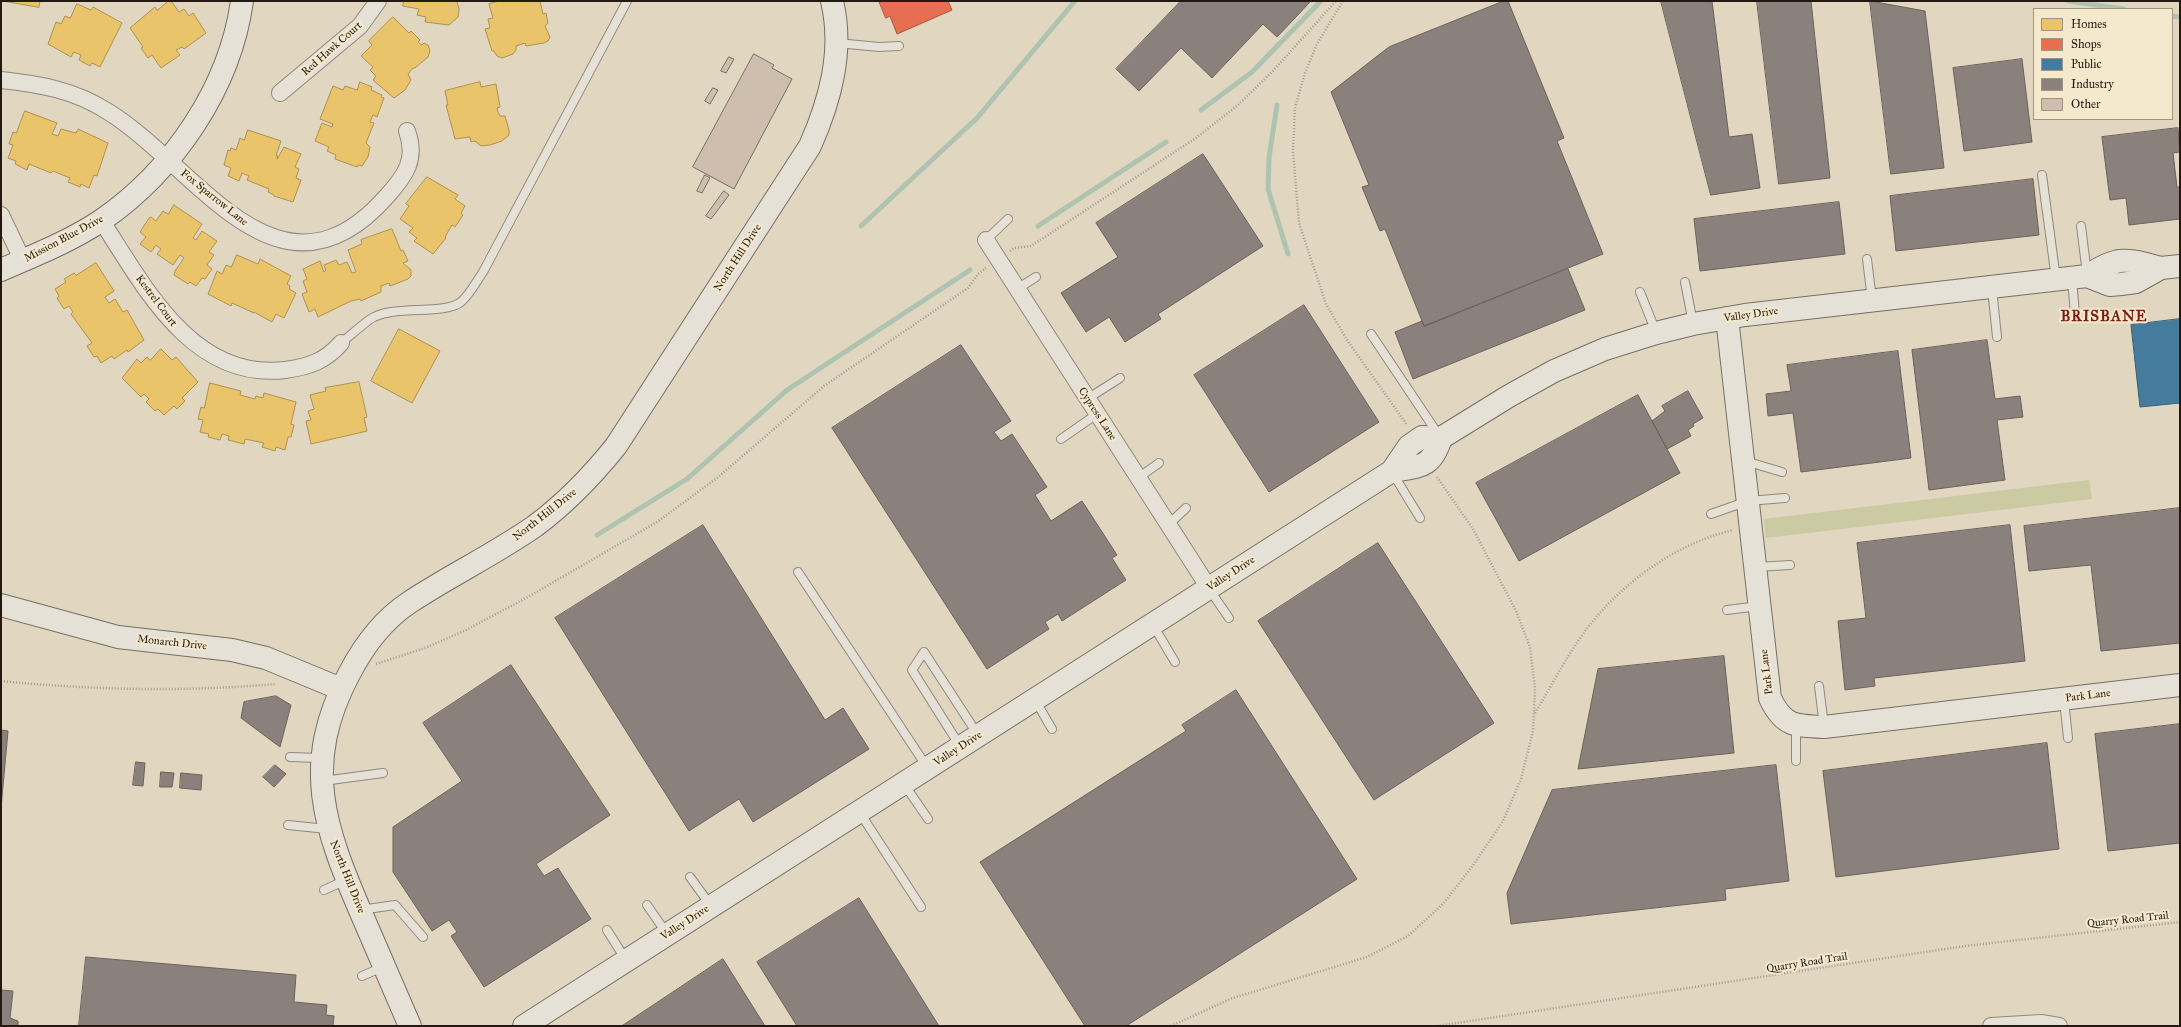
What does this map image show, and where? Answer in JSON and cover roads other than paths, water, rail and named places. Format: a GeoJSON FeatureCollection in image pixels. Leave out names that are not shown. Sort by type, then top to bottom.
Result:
{"type":"FeatureCollection","features":[{"type":"Feature","properties":{"kind":"street","name":"Mission Blue Drive"},"geometry":{"type":"LineString","coordinates":[[1,270],[101,220],[147,184],[187,135],[224,69],[233,44],[242,1]]}},
{"type":"Feature","properties":{"kind":"street","name":"Red Hawk Court"},"geometry":{"type":"LineString","coordinates":[[280,93],[360,26],[378,1]]}},
{"type":"Feature","properties":{"kind":"street","name":"North Hill Drive"},"geometry":{"type":"LineString","coordinates":[[410,1026],[346,880],[328,829],[322,781],[322,758],[330,716],[341,689],[358,657],[370,641],[408,604],[506,546],[536,525],[566,501],[592,476],[616,446],[810,146],[824,114],[833,80],[836,43],[832,1]]}},
{"type":"Feature","properties":{"kind":"street","name":"Fox Sparrow Lane"},"geometry":{"type":"LineString","coordinates":[[1,80],[49,86],[88,100],[127,125],[230,214],[254,230],[282,240],[314,241],[329,238],[347,230],[379,206],[406,170],[411,159],[412,143],[407,131]]}},
{"type":"Feature","properties":{"kind":"street"},"geometry":{"type":"LineString","coordinates":[[1,215],[23,260]]}},
{"type":"Feature","properties":{"kind":"street","name":"Kestrel Court"},"geometry":{"type":"LineString","coordinates":[[101,220],[165,316],[179,330],[213,354],[232,364],[252,369],[274,371],[297,369],[316,363],[334,352],[341,343]]}},
{"type":"Feature","properties":{"kind":"street","name":"Cypress Lane"},"geometry":{"type":"LineString","coordinates":[[986,240],[1209,588]]}},
{"type":"Feature","properties":{"kind":"street","name":"Valley Drive"},"geometry":{"type":"LineString","coordinates":[[524,1026],[1392,471],[1409,446],[1422,437],[1441,438],[1492,406],[1554,371],[1605,349],[1656,333],[1727,318],[2072,278],[2107,263],[2124,261],[2134,260],[2170,267]]}},
{"type":"Feature","properties":{"kind":"street","name":"Park Lane"},"geometry":{"type":"LineString","coordinates":[[1727,318],[1770,698],[1776,710],[1784,719],[1796,726],[1824,727],[2180,685]]}},
{"type":"Feature","properties":{"kind":"street","name":"Monarch Drive"},"geometry":{"type":"LineString","coordinates":[[1,605],[118,637],[232,650],[266,658],[341,689]]}},
{"type":"Feature","properties":{"kind":"street"},"geometry":{"type":"LineString","coordinates":[[1991,1026],[2041,1023],[2059,1026]]}},
{"type":"Feature","properties":{"kind":"lane"},"geometry":{"type":"LineString","coordinates":[[341,343],[374,317],[398,310],[448,307],[456,305],[468,296],[483,272],[627,1]]}},
{"type":"Feature","properties":{"kind":"lane"},"geometry":{"type":"LineString","coordinates":[[836,43],[878,47],[899,46]]}},
{"type":"Feature","properties":{"kind":"lane"},"geometry":{"type":"LineString","coordinates":[[2042,175],[2072,278],[2075,314]]}},
{"type":"Feature","properties":{"kind":"lane"},"geometry":{"type":"LineString","coordinates":[[986,240],[1008,220]]}},
{"type":"Feature","properties":{"kind":"lane"},"geometry":{"type":"LineString","coordinates":[[2072,278],[2081,226]]}},
{"type":"Feature","properties":{"kind":"lane"},"geometry":{"type":"LineString","coordinates":[[1867,259],[1872,301]]}},
{"type":"Feature","properties":{"kind":"lane"},"geometry":{"type":"LineString","coordinates":[[1017,289],[1036,277]]}},
{"type":"Feature","properties":{"kind":"lane"},"geometry":{"type":"LineString","coordinates":[[1685,282],[1693,324]]}},
{"type":"Feature","properties":{"kind":"lane"},"geometry":{"type":"LineString","coordinates":[[1992,287],[1997,337]]}},
{"type":"Feature","properties":{"kind":"lane"},"geometry":{"type":"LineString","coordinates":[[1640,292],[1656,333]]}},
{"type":"Feature","properties":{"kind":"lane"},"geometry":{"type":"LineString","coordinates":[[1371,334],[1441,438]]}},
{"type":"Feature","properties":{"kind":"lane"},"geometry":{"type":"LineString","coordinates":[[1088,399],[1120,378]]}},
{"type":"Feature","properties":{"kind":"lane"},"geometry":{"type":"LineString","coordinates":[[1061,439],[1097,414]]}},
{"type":"Feature","properties":{"kind":"lane"},"geometry":{"type":"LineString","coordinates":[[1744,461],[1782,472]]}},
{"type":"Feature","properties":{"kind":"lane"},"geometry":{"type":"LineString","coordinates":[[1138,478],[1159,463]]}},
{"type":"Feature","properties":{"kind":"lane"},"geometry":{"type":"LineString","coordinates":[[1392,471],[1420,518]]}},
{"type":"Feature","properties":{"kind":"lane"},"geometry":{"type":"LineString","coordinates":[[1711,514],[1748,501],[1785,498]]}},
{"type":"Feature","properties":{"kind":"lane"},"geometry":{"type":"LineString","coordinates":[[1168,525],[1186,508]]}},
{"type":"Feature","properties":{"kind":"lane"},"geometry":{"type":"LineString","coordinates":[[1755,568],[1790,565]]}},
{"type":"Feature","properties":{"kind":"lane"},"geometry":{"type":"LineString","coordinates":[[798,572],[928,768]]}},
{"type":"Feature","properties":{"kind":"lane"},"geometry":{"type":"LineString","coordinates":[[1209,588],[1229,618]]}},
{"type":"Feature","properties":{"kind":"lane"},"geometry":{"type":"LineString","coordinates":[[1728,610],[1760,606]]}},
{"type":"Feature","properties":{"kind":"lane"},"geometry":{"type":"LineString","coordinates":[[1152,624],[1175,662]]}},
{"type":"Feature","properties":{"kind":"lane"},"geometry":{"type":"LineString","coordinates":[[924,652],[970,741],[912,670],[924,652]]}},
{"type":"Feature","properties":{"kind":"lane"},"geometry":{"type":"LineString","coordinates":[[1818,686],[1824,727]]}},
{"type":"Feature","properties":{"kind":"lane"},"geometry":{"type":"LineString","coordinates":[[2064,699],[2068,738]]}},
{"type":"Feature","properties":{"kind":"lane"},"geometry":{"type":"LineString","coordinates":[[1034,700],[1052,729]]}},
{"type":"Feature","properties":{"kind":"lane"},"geometry":{"type":"LineString","coordinates":[[1796,726],[1796,761]]}},
{"type":"Feature","properties":{"kind":"lane"},"geometry":{"type":"LineString","coordinates":[[290,757],[322,758]]}},
{"type":"Feature","properties":{"kind":"lane"},"geometry":{"type":"LineString","coordinates":[[322,781],[383,773]]}},
{"type":"Feature","properties":{"kind":"lane"},"geometry":{"type":"LineString","coordinates":[[904,783],[928,819]]}},
{"type":"Feature","properties":{"kind":"lane"},"geometry":{"type":"LineString","coordinates":[[859,812],[921,906]]}},
{"type":"Feature","properties":{"kind":"lane"},"geometry":{"type":"LineString","coordinates":[[288,825],[328,829]]}},
{"type":"Feature","properties":{"kind":"lane"},"geometry":{"type":"LineString","coordinates":[[690,877],[711,907]]}},
{"type":"Feature","properties":{"kind":"lane"},"geometry":{"type":"LineString","coordinates":[[324,890],[346,880]]}},
{"type":"Feature","properties":{"kind":"lane"},"geometry":{"type":"LineString","coordinates":[[359,910],[395,905],[423,937]]}},
{"type":"Feature","properties":{"kind":"lane"},"geometry":{"type":"LineString","coordinates":[[647,905],[667,934]]}},
{"type":"Feature","properties":{"kind":"lane"},"geometry":{"type":"LineString","coordinates":[[607,930],[627,960]]}},
{"type":"Feature","properties":{"kind":"lane"},"geometry":{"type":"LineString","coordinates":[[362,976],[384,966]]}},
{"type":"Feature","properties":{"kind":"waterway"},"geometry":{"type":"LineString","coordinates":[[861,226],[977,118],[1075,1]]}},
{"type":"Feature","properties":{"kind":"waterway"},"geometry":{"type":"LineString","coordinates":[[1201,110],[1252,72],[1321,1]]}},
{"type":"Feature","properties":{"kind":"waterway"},"geometry":{"type":"LineString","coordinates":[[2068,1],[2117,8]]}},
{"type":"Feature","properties":{"kind":"waterway"},"geometry":{"type":"LineString","coordinates":[[2173,16],[2180,17]]}},
{"type":"Feature","properties":{"kind":"waterway"},"geometry":{"type":"LineString","coordinates":[[1277,105],[1269,158],[1268,189],[1288,254]]}},
{"type":"Feature","properties":{"kind":"waterway"},"geometry":{"type":"LineString","coordinates":[[1038,226],[1166,142]]}},
{"type":"Feature","properties":{"kind":"waterway"},"geometry":{"type":"LineString","coordinates":[[597,535],[687,479],[787,390],[970,270]]}},
{"type":"Feature","properties":{"kind":"district","name":"BRISBANE"},"geometry":{"type":"Point","coordinates":[2104,317]}}]}
